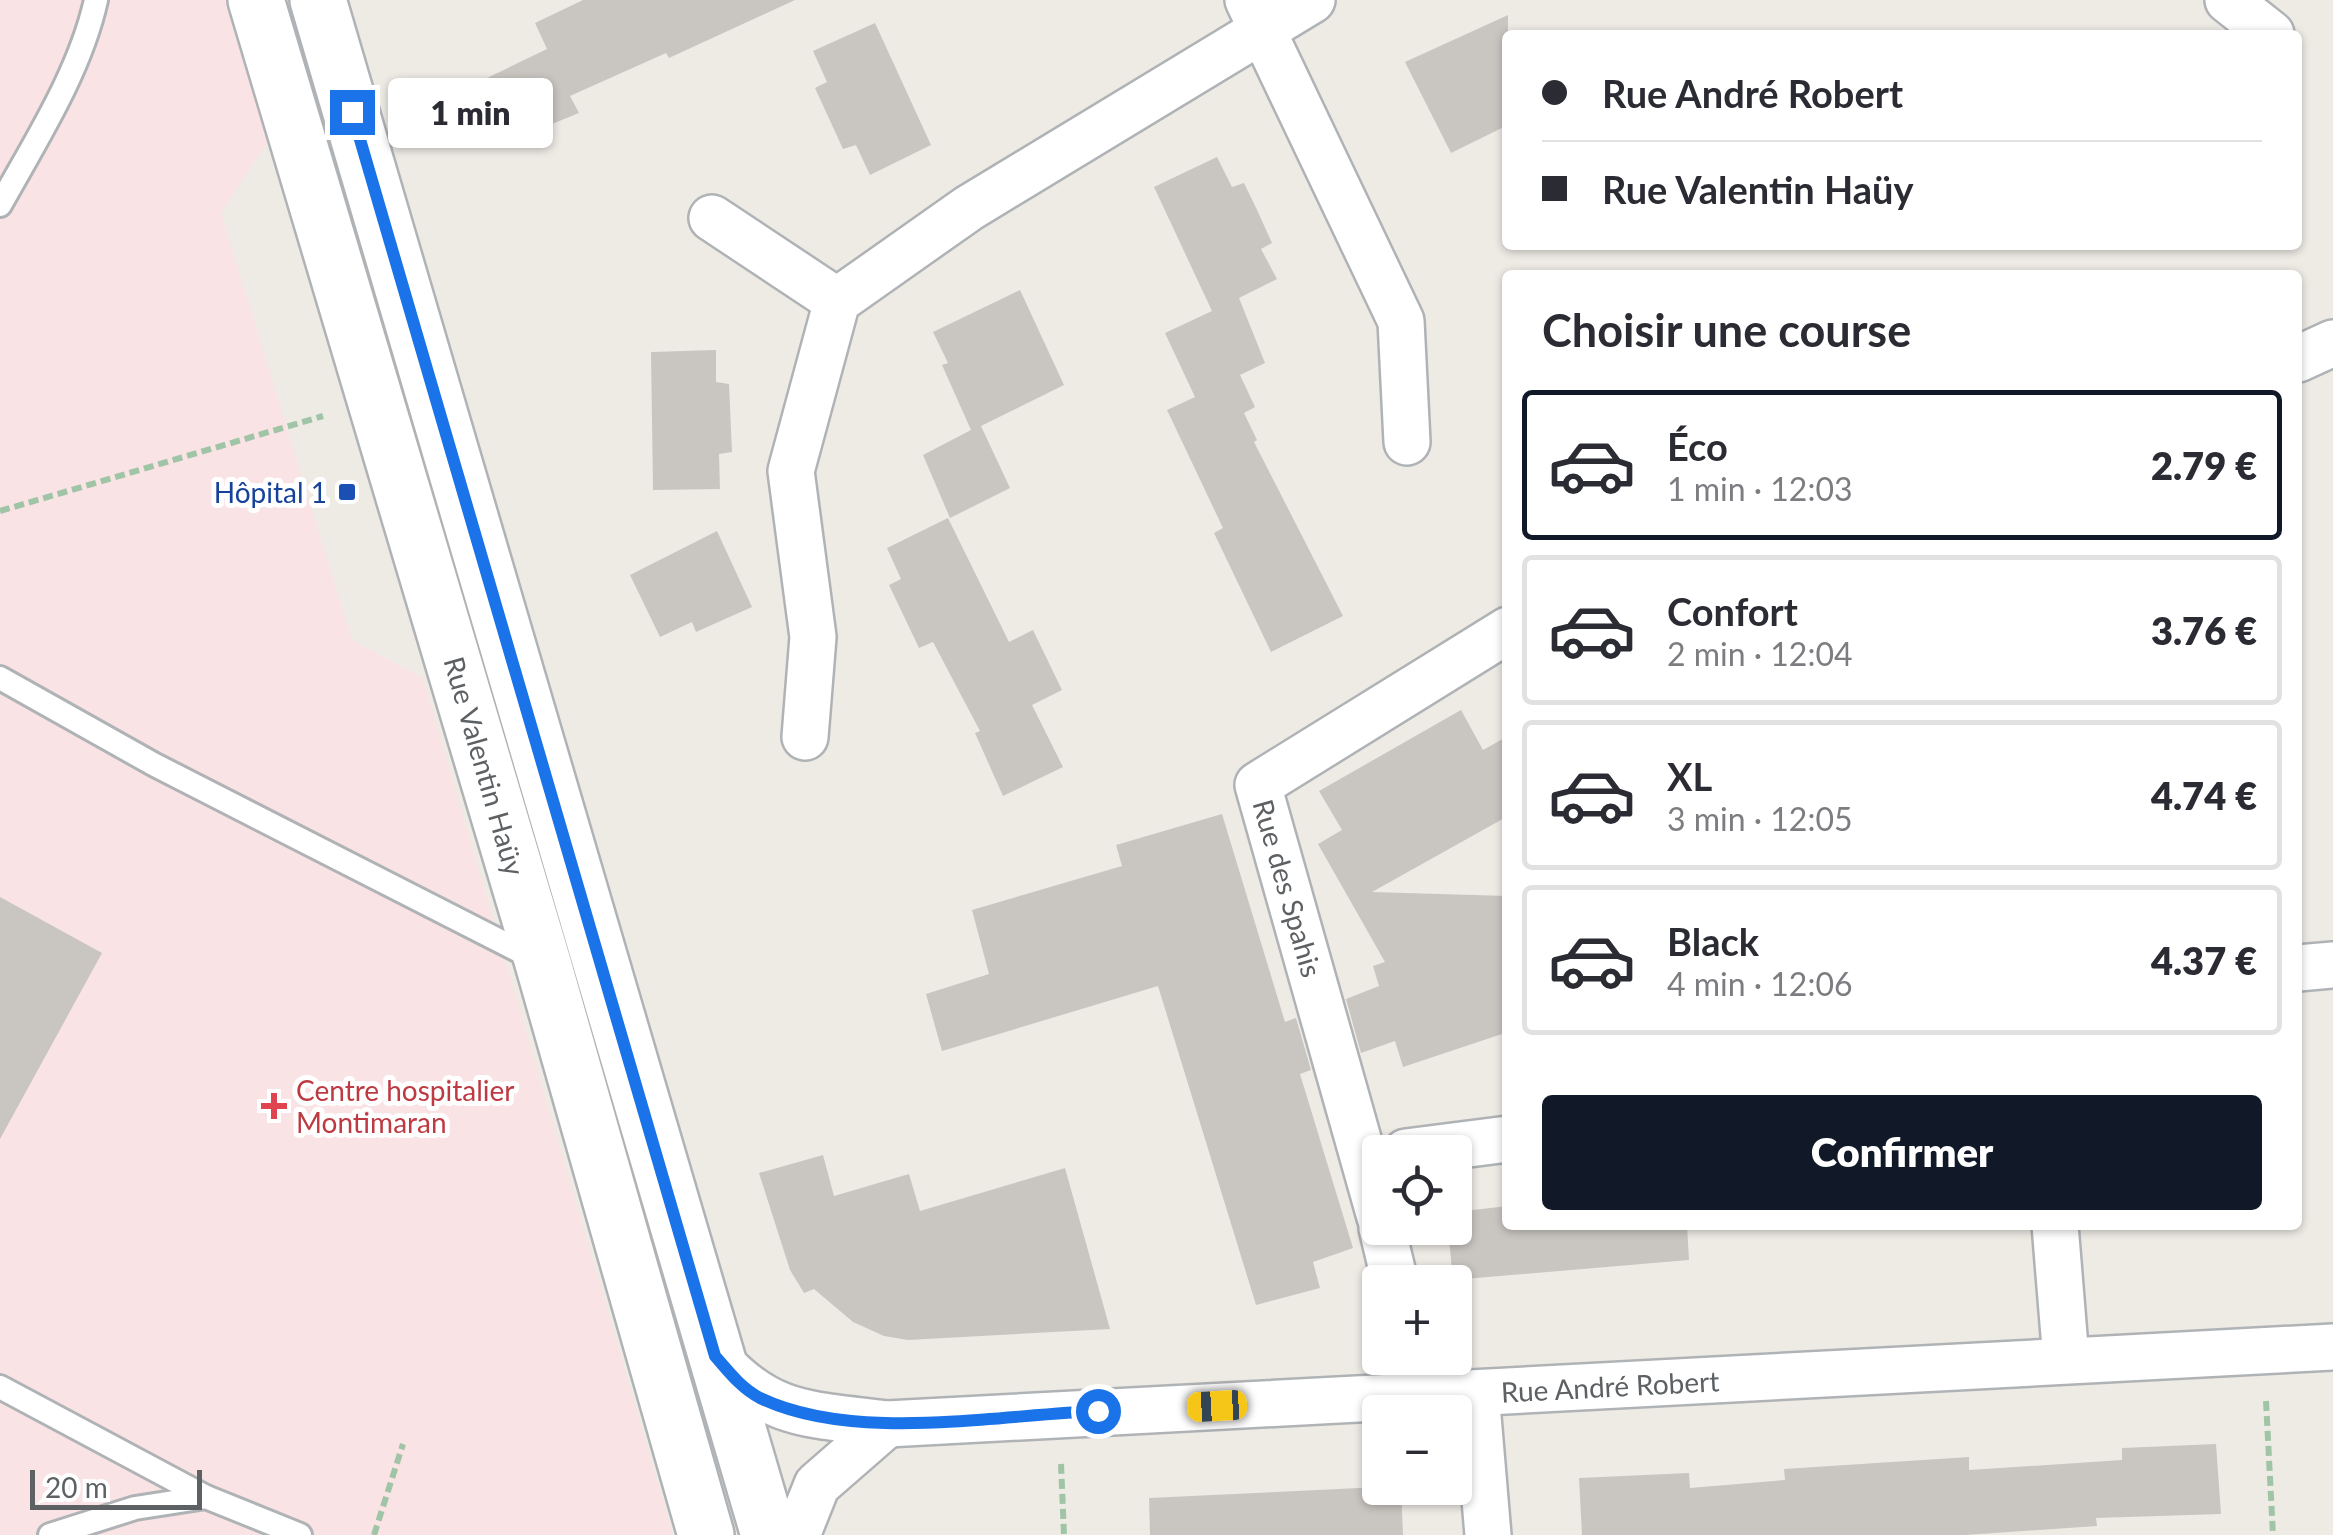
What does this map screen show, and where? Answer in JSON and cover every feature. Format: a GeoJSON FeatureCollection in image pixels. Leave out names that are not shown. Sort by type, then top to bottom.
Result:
{"type":"FeatureCollection","features":[{"type":"Feature","properties":{"kind":"street","name":"Rue Valentin Haüy"},"geometry":{"type":"LineString","coordinates":[[256,0],[544,963],[706,1535]]}},
{"type":"Feature","properties":{"kind":"street","name":"Rue Valentin Haüy"},"geometry":{"type":"LineString","coordinates":[[318,0],[769,1535]]}},
{"type":"Feature","properties":{"kind":"street"},"geometry":{"type":"LineString","coordinates":[[805,737],[813,638],[791,471],[836,301],[1256,15],[1312,0]]}},
{"type":"Feature","properties":{"kind":"street"},"geometry":{"type":"LineString","coordinates":[[2228,0],[2266,30]]}},
{"type":"Feature","properties":{"kind":"street"},"geometry":{"type":"LineString","coordinates":[[1256,15],[1401,321],[1407,442]]}},
{"type":"Feature","properties":{"kind":"street"},"geometry":{"type":"LineString","coordinates":[[712,218],[836,301]]}},
{"type":"Feature","properties":{"kind":"street"},"geometry":{"type":"LineString","coordinates":[[2302,357],[2333,343]]}},
{"type":"Feature","properties":{"kind":"street","name":"Rue des Spahis"},"geometry":{"type":"LineString","coordinates":[[1377,1135],[1258,785],[1502,634]]}},
{"type":"Feature","properties":{"kind":"street"},"geometry":{"type":"LineString","coordinates":[[2302,968],[2333,966]]}},
{"type":"Feature","properties":{"kind":"street"},"geometry":{"type":"LineString","coordinates":[[1472,1144],[1502,1140]]}},
{"type":"Feature","properties":{"kind":"street"},"geometry":{"type":"LineString","coordinates":[[2055,1230],[2066,1360]]}},
{"type":"Feature","properties":{"kind":"street","name":"Rue André Robert"},"geometry":{"type":"LineString","coordinates":[[715,1356],[738,1383],[758,1397],[796,1411],[887,1424],[1058,1413],[1411,1378],[1476,1394],[2333,1348]]}},
{"type":"Feature","properties":{"kind":"street"},"geometry":{"type":"LineString","coordinates":[[1476,1394],[1488,1535]]}},
{"type":"Feature","properties":{"kind":"street"},"geometry":{"type":"LineString","coordinates":[[797,1535],[817,1485],[887,1424]]}},
{"type":"Feature","properties":{"kind":"lane"},"geometry":{"type":"LineString","coordinates":[[0,204],[90,30],[96,0]]}},
{"type":"Feature","properties":{"kind":"lane"},"geometry":{"type":"LineString","coordinates":[[302,0],[341,76]]}},
{"type":"Feature","properties":{"kind":"lane"},"geometry":{"type":"LineString","coordinates":[[0,678],[155,766],[544,963]]}},
{"type":"Feature","properties":{"kind":"lane"},"geometry":{"type":"LineString","coordinates":[[0,1387],[206,1498],[300,1535]]}},
{"type":"Feature","properties":{"kind":"lane"},"geometry":{"type":"LineString","coordinates":[[50,1535],[135,1508],[206,1498]]}},
{"type":"Feature","properties":{"kind":"path"},"geometry":{"type":"LineString","coordinates":[[0,511],[376,400]]}},
{"type":"Feature","properties":{"kind":"path"},"geometry":{"type":"LineString","coordinates":[[2263,1350],[2273,1535]]}},
{"type":"Feature","properties":{"kind":"path"},"geometry":{"type":"LineString","coordinates":[[1058,1413],[1064,1535]]}},
{"type":"Feature","properties":{"kind":"path"},"geometry":{"type":"LineString","coordinates":[[374,1535],[403,1444]]}},
{"type":"Feature","properties":{"kind":"shaded area","name":"Centre hospitalier Montimaran"},"geometry":{"type":"Polygon","coordinates":[[[0,0],[228,0],[269,140],[221,213],[352,640],[423,678],[673,1535],[0,1535],[0,0]]]}},
{"type":"Feature","properties":{"kind":"building"},"geometry":{"type":"Polygon","coordinates":[[[583,0],[795,0],[669,58],[666,53],[570,96],[579,113],[515,139],[487,78],[547,49],[535,23],[583,0]]]}},
{"type":"Feature","properties":{"kind":"building"},"geometry":{"type":"Polygon","coordinates":[[[1508,15],[1508,30],[1502,30],[1502,128],[1451,153],[1405,62],[1508,15]]]}},
{"type":"Feature","properties":{"kind":"building"},"geometry":{"type":"Polygon","coordinates":[[[875,23],[931,145],[870,175],[856,145],[843,149],[815,88],[827,82],[813,51],[875,23]]]}},
{"type":"Feature","properties":{"kind":"building"},"geometry":{"type":"Polygon","coordinates":[[[1217,157],[1232,187],[1244,183],[1272,243],[1261,249],[1277,279],[1239,298],[1265,363],[1240,375],[1255,407],[1244,413],[1257,440],[1254,442],[1343,616],[1271,652],[1214,533],[1223,528],[1167,410],[1195,397],[1165,333],[1212,311],[1154,187],[1217,157]]]}},
{"type":"Feature","properties":{"kind":"building"},"geometry":{"type":"Polygon","coordinates":[[[1020,290],[1064,385],[981,426],[1010,488],[950,518],[923,455],[971,430],[942,365],[948,363],[933,332],[1020,290]]]}},
{"type":"Feature","properties":{"kind":"building"},"geometry":{"type":"Polygon","coordinates":[[[716,350],[716,382],[729,384],[732,452],[719,454],[720,489],[653,490],[651,352],[716,350]]]}},
{"type":"Feature","properties":{"kind":"building"},"geometry":{"type":"Polygon","coordinates":[[[948,518],[1009,642],[1033,630],[1062,690],[1032,705],[1063,767],[1003,796],[975,733],[980,731],[933,642],[919,648],[889,585],[901,579],[887,548],[948,518]]]}},
{"type":"Feature","properties":{"kind":"building"},"geometry":{"type":"Polygon","coordinates":[[[717,531],[752,607],[696,632],[692,622],[660,637],[630,575],[717,531]]]}},
{"type":"Feature","properties":{"kind":"building"},"geometry":{"type":"Polygon","coordinates":[[[1461,710],[1483,750],[1502,739],[1502,819],[1372,892],[1502,896],[1502,1034],[1403,1067],[1395,1041],[1361,1053],[1346,999],[1379,986],[1373,966],[1385,962],[1318,844],[1342,830],[1319,791],[1461,710]]]}},
{"type":"Feature","properties":{"kind":"building"},"geometry":{"type":"Polygon","coordinates":[[[1222,814],[1285,1022],[1296,1018],[1311,1070],[1300,1074],[1353,1248],[1313,1262],[1320,1288],[1256,1305],[1158,986],[942,1051],[926,994],[989,974],[972,910],[1122,866],[1116,845],[1222,814]]]}},
{"type":"Feature","properties":{"kind":"building"},"geometry":{"type":"Polygon","coordinates":[[[0,897],[102,953],[0,1139],[0,897]]]}},
{"type":"Feature","properties":{"kind":"building"},"geometry":{"type":"Polygon","coordinates":[[[823,1155],[834,1196],[909,1174],[920,1211],[1065,1168],[1110,1329],[908,1340],[884,1336],[853,1322],[814,1289],[804,1293],[790,1270],[759,1173],[823,1155]]]}},
{"type":"Feature","properties":{"kind":"building"},"geometry":{"type":"Polygon","coordinates":[[[1502,1207],[1502,1230],[1687,1230],[1689,1260],[1472,1278],[1472,1265],[1452,1265],[1450,1245],[1472,1245],[1472,1210],[1502,1207]]]}},
{"type":"Feature","properties":{"kind":"building"},"geometry":{"type":"Polygon","coordinates":[[[2216,1444],[2221,1514],[2096,1518],[2097,1526],[1965,1535],[1582,1535],[1579,1478],[1689,1473],[1690,1488],[1785,1480],[1784,1469],[1969,1457],[1969,1470],[2122,1460],[2122,1448],[2216,1444]]]}},
{"type":"Feature","properties":{"kind":"building"},"geometry":{"type":"Polygon","coordinates":[[[1362,1488],[1362,1505],[1402,1505],[1403,1535],[1150,1535],[1149,1498],[1362,1488]]]}},
{"type":"Feature","properties":{"kind":"place","name":"Hôpital 1"},"geometry":{"type":"Point","coordinates":[347,492]}},
{"type":"Feature","properties":{"kind":"place","name":"Centre hospitalier Montimaran"},"geometry":{"type":"Point","coordinates":[274,1106]}},
{"type":"Feature","properties":{"kind":"route"},"geometry":{"type":"LineString","coordinates":[[352,112],[715,1356],[738,1383],[758,1397],[796,1411],[826,1416],[887,1424],[1098,1411]]}}]}
